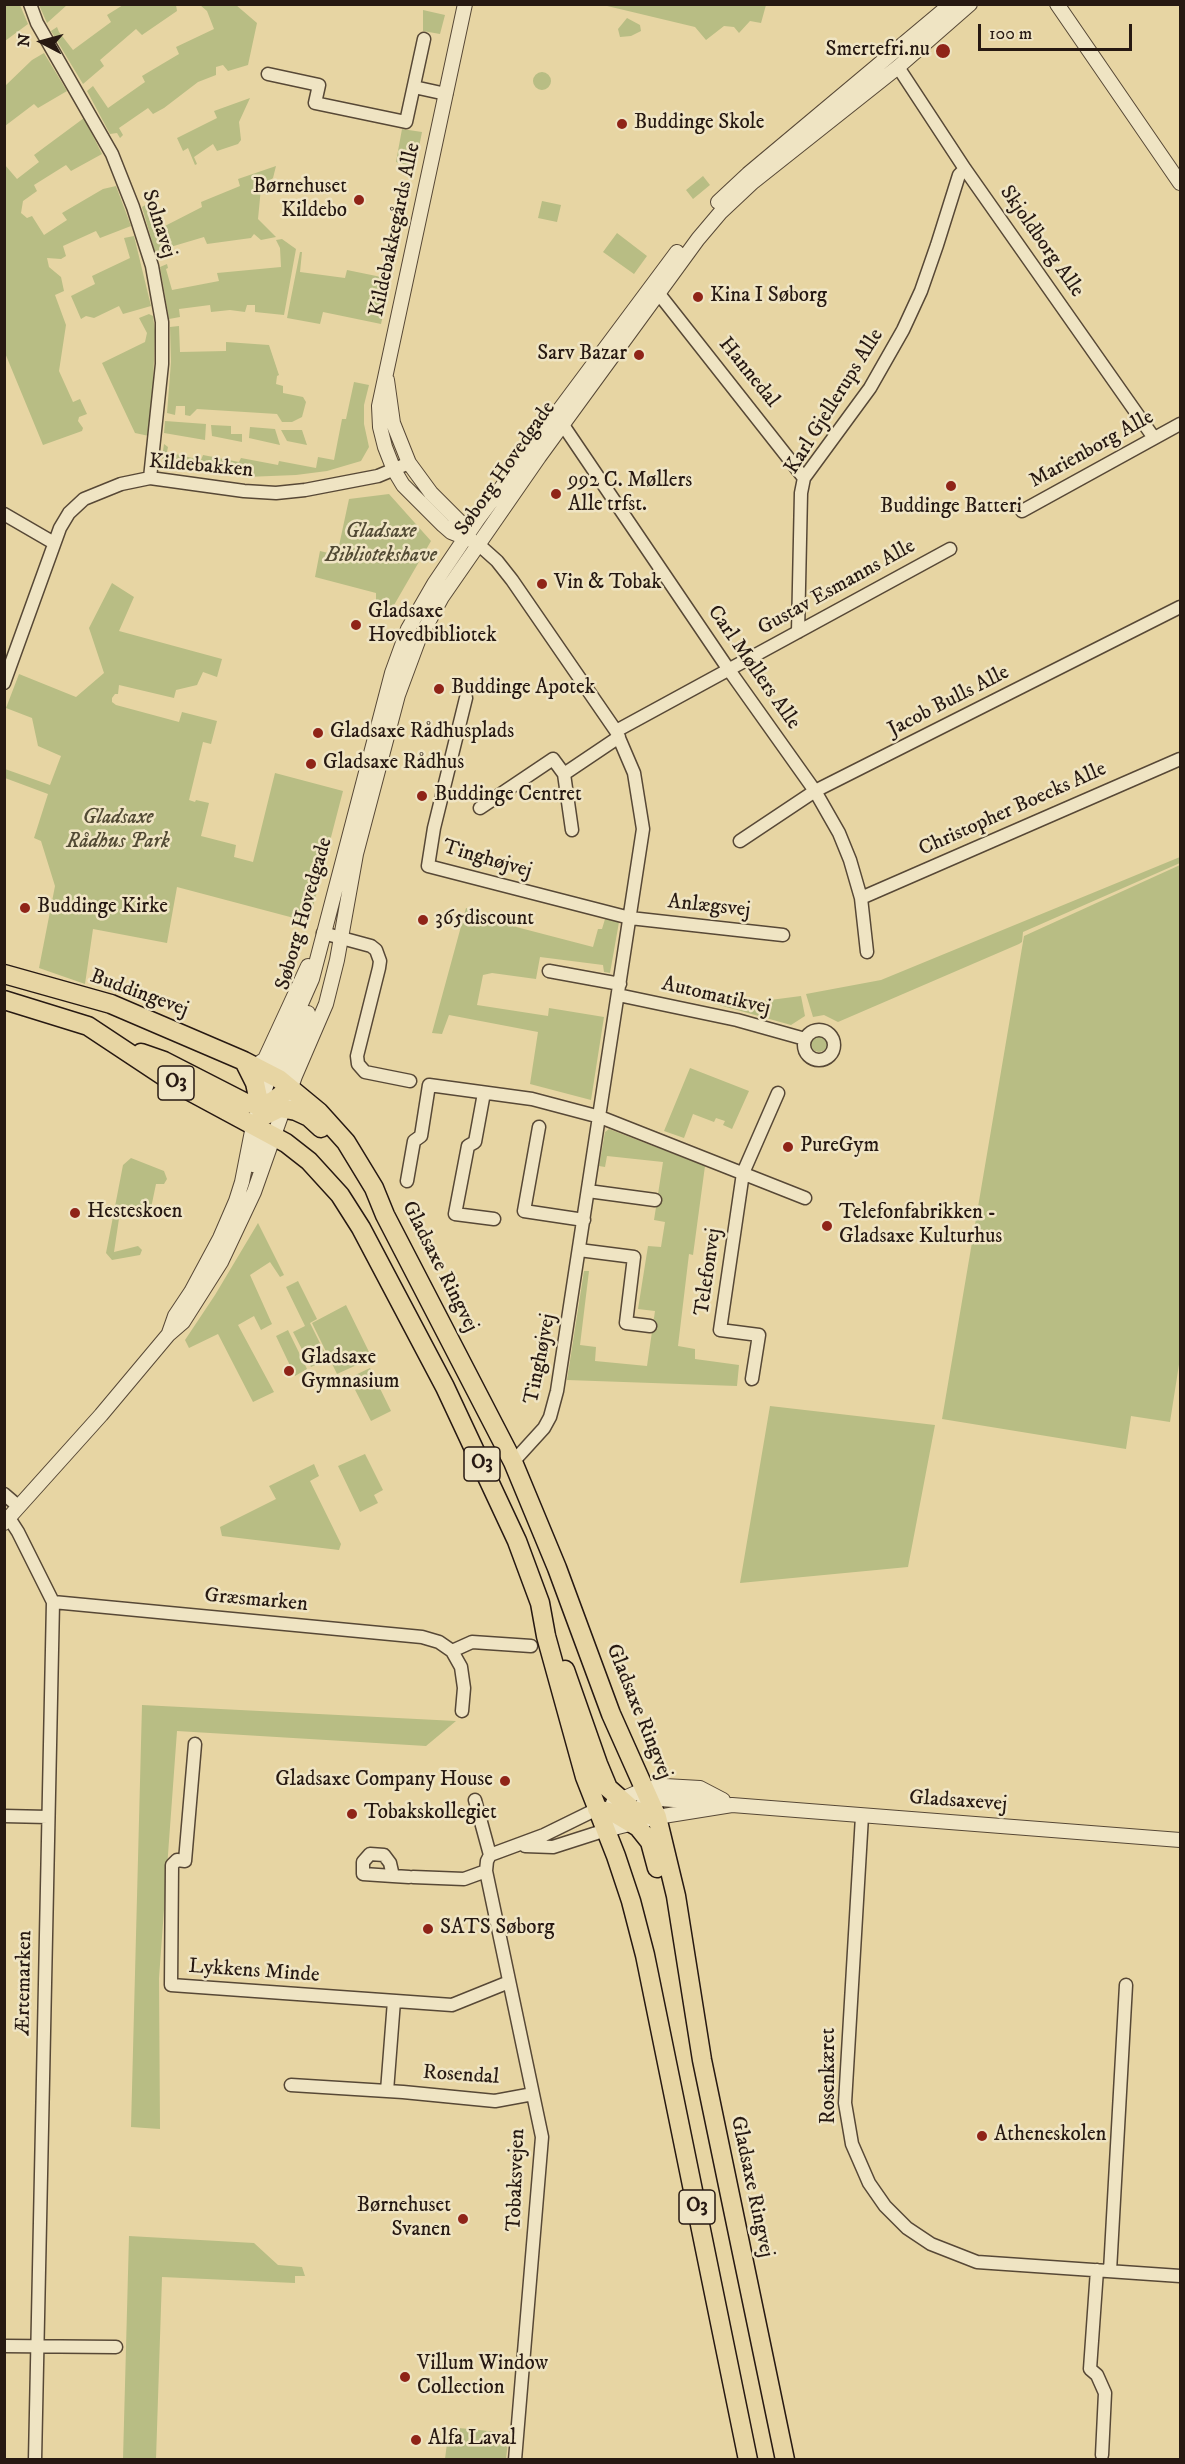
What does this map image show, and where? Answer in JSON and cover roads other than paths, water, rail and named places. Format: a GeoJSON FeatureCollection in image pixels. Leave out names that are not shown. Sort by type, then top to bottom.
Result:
{"type":"FeatureCollection","features":[{"type":"Feature","properties":{"kind":"main road","name":"Buddingevej"},"geometry":{"type":"LineString","coordinates":[[4,974],[111,1004],[268,1074]]}},
{"type":"Feature","properties":{"kind":"main road","name":"O3"},"geometry":{"type":"LineString","coordinates":[[4,1000],[75,1021],[120,1046],[171,1081],[271,1120],[340,1195],[371,1246],[445,1387],[487,1474],[540,1602],[539,1641],[597,1809],[623,1818],[616,1856],[645,1955],[748,2460]]}},
{"type":"Feature","properties":{"kind":"main road"},"geometry":{"type":"LineString","coordinates":[[268,1074],[271,1120],[253,1076],[268,1074]]}},
{"type":"Feature","properties":{"kind":"main road","name":"Gladsaxe Ringvej"},"geometry":{"type":"LineString","coordinates":[[268,1074],[320,1112],[346,1142],[374,1188],[513,1462],[557,1568],[611,1714],[651,1802],[676,1896],[702,2060],[785,2460]]}},
{"type":"Feature","properties":{"kind":"main road"},"geometry":{"type":"LineString","coordinates":[[271,1120],[309,1117],[347,1155],[374,1188]]}},
{"type":"Feature","properties":{"kind":"main road"},"geometry":{"type":"LineString","coordinates":[[539,1641],[569,1676],[604,1781],[623,1818],[646,1836],[652,1849],[671,1928],[688,1973]]}},
{"type":"Feature","properties":{"kind":"main road"},"geometry":{"type":"LineString","coordinates":[[623,1818],[651,1802]]}},
{"type":"Feature","properties":{"kind":"street","name":"Solnavej"},"geometry":{"type":"LineString","coordinates":[[30,4],[37,23],[112,154],[133,207],[152,266],[162,322],[162,364],[150,478]]}},
{"type":"Feature","properties":{"kind":"street","name":"Kildebakkegårds Alle"},"geometry":{"type":"LineString","coordinates":[[465,4],[386,375],[379,396],[379,416],[382,437],[394,470],[404,485],[451,532],[466,536],[478,544]]}},
{"type":"Feature","properties":{"kind":"street","name":"Søborg Hovedgade"},"geometry":{"type":"LineString","coordinates":[[268,1074],[303,1002],[399,651],[420,607],[466,536],[714,206],[748,174],[951,4]]}},
{"type":"Feature","properties":{"kind":"street"},"geometry":{"type":"LineString","coordinates":[[1057,4],[1180,183]]}},
{"type":"Feature","properties":{"kind":"street","name":"Søborg Hovedgade"},"geometry":{"type":"LineString","coordinates":[[268,1074],[326,1004],[356,854],[398,695],[418,641],[442,597],[698,238],[720,213],[753,182],[898,67],[969,5]]}},
{"type":"Feature","properties":{"kind":"street","name":"Kildebakkegårds Alle"},"geometry":{"type":"LineString","coordinates":[[268,74],[319,85],[315,104],[406,122],[424,39]]}},
{"type":"Feature","properties":{"kind":"street","name":"Skjoldborg Alle"},"geometry":{"type":"LineString","coordinates":[[898,67],[965,169],[1154,438]]}},
{"type":"Feature","properties":{"kind":"street"},"geometry":{"type":"LineString","coordinates":[[414,87],[446,94]]}},
{"type":"Feature","properties":{"kind":"street","name":"Karl Gjellerups Alle"},"geometry":{"type":"LineString","coordinates":[[798,632],[801,493],[804,478],[870,388],[903,330],[931,264],[959,175],[965,169]]}},
{"type":"Feature","properties":{"kind":"street","name":"Hannedal"},"geometry":{"type":"LineString","coordinates":[[659,294],[804,478]]}},
{"type":"Feature","properties":{"kind":"street","name":"Kildebakkegårds Alle"},"geometry":{"type":"LineString","coordinates":[[386,375],[393,423],[409,463],[431,493],[459,521],[466,536]]}},
{"type":"Feature","properties":{"kind":"street","name":"Marienborg Alle"},"geometry":{"type":"LineString","coordinates":[[1022,511],[1180,424]]}},
{"type":"Feature","properties":{"kind":"street","name":"Carl Møllers Alle"},"geometry":{"type":"LineString","coordinates":[[563,425],[729,670],[815,792],[839,833],[861,898],[867,952]]}},
{"type":"Feature","properties":{"kind":"street","name":"Kildebakken"},"geometry":{"type":"LineString","coordinates":[[4,683],[60,528],[69,513],[84,499],[121,484],[150,478],[244,491],[276,493],[305,490],[358,480],[394,470],[409,463]]}},
{"type":"Feature","properties":{"kind":"street"},"geometry":{"type":"LineString","coordinates":[[478,544],[477,538],[522,463]]}},
{"type":"Feature","properties":{"kind":"street"},"geometry":{"type":"LineString","coordinates":[[4,514],[54,543]]}},
{"type":"Feature","properties":{"kind":"street"},"geometry":{"type":"LineString","coordinates":[[418,641],[436,598],[467,543],[466,536]]}},
{"type":"Feature","properties":{"kind":"street","name":"Tinghøjvej"},"geometry":{"type":"LineString","coordinates":[[478,544],[497,561],[512,580],[617,734],[634,773],[643,829],[557,1391],[550,1417],[544,1428],[513,1462]]}},
{"type":"Feature","properties":{"kind":"street","name":"Gustav Esmanns Alle"},"geometry":{"type":"LineString","coordinates":[[617,734],[950,549]]}},
{"type":"Feature","properties":{"kind":"street","name":"Jacob Bulls Alle"},"geometry":{"type":"LineString","coordinates":[[740,841],[815,792],[1180,608]]}},
{"type":"Feature","properties":{"kind":"street","name":"Tinghøjvej"},"geometry":{"type":"LineString","coordinates":[[466,698],[434,828],[428,866],[630,918]]}},
{"type":"Feature","properties":{"kind":"street"},"geometry":{"type":"LineString","coordinates":[[564,774],[617,734]]}},
{"type":"Feature","properties":{"kind":"street"},"geometry":{"type":"LineString","coordinates":[[480,808],[553,759],[564,774],[572,830]]}},
{"type":"Feature","properties":{"kind":"street","name":"Christopher Boecks Alle"},"geometry":{"type":"LineString","coordinates":[[861,898],[1180,759]]}},
{"type":"Feature","properties":{"kind":"street","name":"Anlægsvej"},"geometry":{"type":"LineString","coordinates":[[630,918],[783,935]]}},
{"type":"Feature","properties":{"kind":"street"},"geometry":{"type":"LineString","coordinates":[[268,1074],[265,1059],[323,933],[374,948],[380,961],[357,1056],[359,1066],[365,1072],[410,1081]]}},
{"type":"Feature","properties":{"kind":"street"},"geometry":{"type":"LineString","coordinates":[[549,971],[619,990]]}},
{"type":"Feature","properties":{"kind":"street","name":"Automatikvej"},"geometry":{"type":"LineString","coordinates":[[619,990],[805,1039]]}},
{"type":"Feature","properties":{"kind":"street"},"geometry":{"type":"LineString","coordinates":[[407,1181],[414,1141],[421,1136],[429,1085],[532,1099],[600,1117],[805,1197]]}},
{"type":"Feature","properties":{"kind":"street"},"geometry":{"type":"LineString","coordinates":[[484,1092],[475,1142],[468,1146],[455,1214],[494,1219]]}},
{"type":"Feature","properties":{"kind":"street","name":"Telefonvej"},"geometry":{"type":"LineString","coordinates":[[752,1378],[759,1335],[720,1330],[743,1173],[778,1093]]}},
{"type":"Feature","properties":{"kind":"street"},"geometry":{"type":"LineString","coordinates":[[7,1520],[101,1415],[168,1335],[183,1322],[221,1262],[254,1192],[271,1120]]}},
{"type":"Feature","properties":{"kind":"street"},"geometry":{"type":"LineString","coordinates":[[168,1335],[175,1316],[191,1292],[220,1238],[242,1182],[271,1120]]}},
{"type":"Feature","properties":{"kind":"street"},"geometry":{"type":"LineString","coordinates":[[539,1127],[524,1211],[584,1220]]}},
{"type":"Feature","properties":{"kind":"street"},"geometry":{"type":"LineString","coordinates":[[588,1191],[655,1200]]}},
{"type":"Feature","properties":{"kind":"street"},"geometry":{"type":"LineString","coordinates":[[579,1250],[634,1257],[626,1323],[650,1326]]}},
{"type":"Feature","properties":{"kind":"street"},"geometry":{"type":"LineString","coordinates":[[4,1494],[18,1506]]}},
{"type":"Feature","properties":{"kind":"street","name":"Ærtemarken"},"geometry":{"type":"LineString","coordinates":[[7,1520],[18,1532],[53,1602],[35,2460]]}},
{"type":"Feature","properties":{"kind":"street","name":"Græsmarken"},"geometry":{"type":"LineString","coordinates":[[53,1602],[422,1637],[438,1642],[452,1651]]}},
{"type":"Feature","properties":{"kind":"street"},"geometry":{"type":"LineString","coordinates":[[462,1711],[464,1688],[461,1667],[452,1651],[472,1641],[539,1641]]}},
{"type":"Feature","properties":{"kind":"street","name":"Lykkens Minde"},"geometry":{"type":"LineString","coordinates":[[195,1744],[185,1861],[177,1860],[172,1865],[171,1985],[452,2005],[509,1982]]}},
{"type":"Feature","properties":{"kind":"street","name":"Gladsaxevej"},"geometry":{"type":"LineString","coordinates":[[623,1818],[651,1802],[665,1785],[700,1788],[732,1805]]}},
{"type":"Feature","properties":{"kind":"street","name":"Tobaksvejen"},"geometry":{"type":"LineString","coordinates":[[475,1800],[490,1855],[486,1871],[542,2137],[516,2460]]}},
{"type":"Feature","properties":{"kind":"street","name":"Gladsaxevej"},"geometry":{"type":"LineString","coordinates":[[651,1802],[732,1805],[1180,1840]]}},
{"type":"Feature","properties":{"kind":"street"},"geometry":{"type":"LineString","coordinates":[[490,1855],[544,1836],[597,1809]]}},
{"type":"Feature","properties":{"kind":"street"},"geometry":{"type":"LineString","coordinates":[[4,1816],[48,1817]]}},
{"type":"Feature","properties":{"kind":"street","name":"Rosenkæret"},"geometry":{"type":"LineString","coordinates":[[862,1816],[845,2103],[852,2144],[869,2183],[885,2206],[907,2228],[931,2244],[977,2262],[1180,2276]]}},
{"type":"Feature","properties":{"kind":"street"},"geometry":{"type":"LineString","coordinates":[[518,1846],[554,1847],[623,1818]]}},
{"type":"Feature","properties":{"kind":"street"},"geometry":{"type":"LineString","coordinates":[[393,1876],[464,1879],[486,1871]]}},
{"type":"Feature","properties":{"kind":"street"},"geometry":{"type":"LineString","coordinates":[[1102,2455],[1105,2393],[1097,2375],[1090,2369],[1103,2271],[1126,1985]]}},
{"type":"Feature","properties":{"kind":"street"},"geometry":{"type":"LineString","coordinates":[[387,2091],[394,2001]]}},
{"type":"Feature","properties":{"kind":"street","name":"Rosendal"},"geometry":{"type":"LineString","coordinates":[[291,2085],[495,2101],[533,2094]]}},
{"type":"Feature","properties":{"kind":"street"},"geometry":{"type":"LineString","coordinates":[[4,2346],[116,2347]]}},
{"type":"Feature","properties":{"kind":"place","name":"Smertefri.nu"},"geometry":{"type":"Point","coordinates":[943,51]}},
{"type":"Feature","properties":{"kind":"place","name":"Buddinge Skole"},"geometry":{"type":"Point","coordinates":[622,124]}},
{"type":"Feature","properties":{"kind":"place","name":"Børnehuset Kildebo"},"geometry":{"type":"Point","coordinates":[359,200]}},
{"type":"Feature","properties":{"kind":"place","name":"Kina I Søborg"},"geometry":{"type":"Point","coordinates":[698,297]}},
{"type":"Feature","properties":{"kind":"place","name":"Sarv Bazar"},"geometry":{"type":"Point","coordinates":[639,355]}},
{"type":"Feature","properties":{"kind":"place","name":"Buddinge Batteri"},"geometry":{"type":"Point","coordinates":[951,486]}},
{"type":"Feature","properties":{"kind":"place","name":"992 C. Møllers Alle trfst."},"geometry":{"type":"Point","coordinates":[556,494]}},
{"type":"Feature","properties":{"kind":"place","name":"Vin & Tobak"},"geometry":{"type":"Point","coordinates":[542,584]}},
{"type":"Feature","properties":{"kind":"place","name":"Gladsaxe Hovedbibliotek"},"geometry":{"type":"Point","coordinates":[356,625]}},
{"type":"Feature","properties":{"kind":"place","name":"Buddinge Apotek"},"geometry":{"type":"Point","coordinates":[439,689]}},
{"type":"Feature","properties":{"kind":"place","name":"Gladsaxe Rådhusplads"},"geometry":{"type":"Point","coordinates":[318,733]}},
{"type":"Feature","properties":{"kind":"place","name":"Gladsaxe Rådhus"},"geometry":{"type":"Point","coordinates":[311,764]}},
{"type":"Feature","properties":{"kind":"place","name":"Buddinge Centret"},"geometry":{"type":"Point","coordinates":[422,796]}},
{"type":"Feature","properties":{"kind":"place","name":"Buddinge Kirke"},"geometry":{"type":"Point","coordinates":[25,908]}},
{"type":"Feature","properties":{"kind":"place","name":"365discount"},"geometry":{"type":"Point","coordinates":[423,920]}},
{"type":"Feature","properties":{"kind":"place","name":"PureGym"},"geometry":{"type":"Point","coordinates":[788,1147]}},
{"type":"Feature","properties":{"kind":"place","name":"Hesteskoen"},"geometry":{"type":"Point","coordinates":[75,1213]}},
{"type":"Feature","properties":{"kind":"place","name":"Telefonfabrikken - Gladsaxe Kulturhus"},"geometry":{"type":"Point","coordinates":[827,1226]}},
{"type":"Feature","properties":{"kind":"place","name":"Gladsaxe Gymnasium"},"geometry":{"type":"Point","coordinates":[289,1371]}},
{"type":"Feature","properties":{"kind":"place","name":"Gladsaxe Company House"},"geometry":{"type":"Point","coordinates":[505,1781]}},
{"type":"Feature","properties":{"kind":"place","name":"Tobakskollegiet"},"geometry":{"type":"Point","coordinates":[352,1814]}},
{"type":"Feature","properties":{"kind":"place","name":"SATS Søborg"},"geometry":{"type":"Point","coordinates":[428,1929]}},
{"type":"Feature","properties":{"kind":"place","name":"Atheneskolen"},"geometry":{"type":"Point","coordinates":[982,2136]}},
{"type":"Feature","properties":{"kind":"place","name":"Børnehuset Svanen"},"geometry":{"type":"Point","coordinates":[463,2219]}},
{"type":"Feature","properties":{"kind":"place","name":"Villum Window Collection"},"geometry":{"type":"Point","coordinates":[405,2377]}},
{"type":"Feature","properties":{"kind":"place","name":"Alfa Laval"},"geometry":{"type":"Point","coordinates":[416,2440]}},
{"type":"Feature","properties":{"kind":"park label","name":"Gladsaxe Bibliotekshave"},"geometry":{"type":"Point","coordinates":[381,545]}},
{"type":"Feature","properties":{"kind":"park label","name":"Gladsaxe Rådhus Park"},"geometry":{"type":"Point","coordinates":[118,831]}}]}
